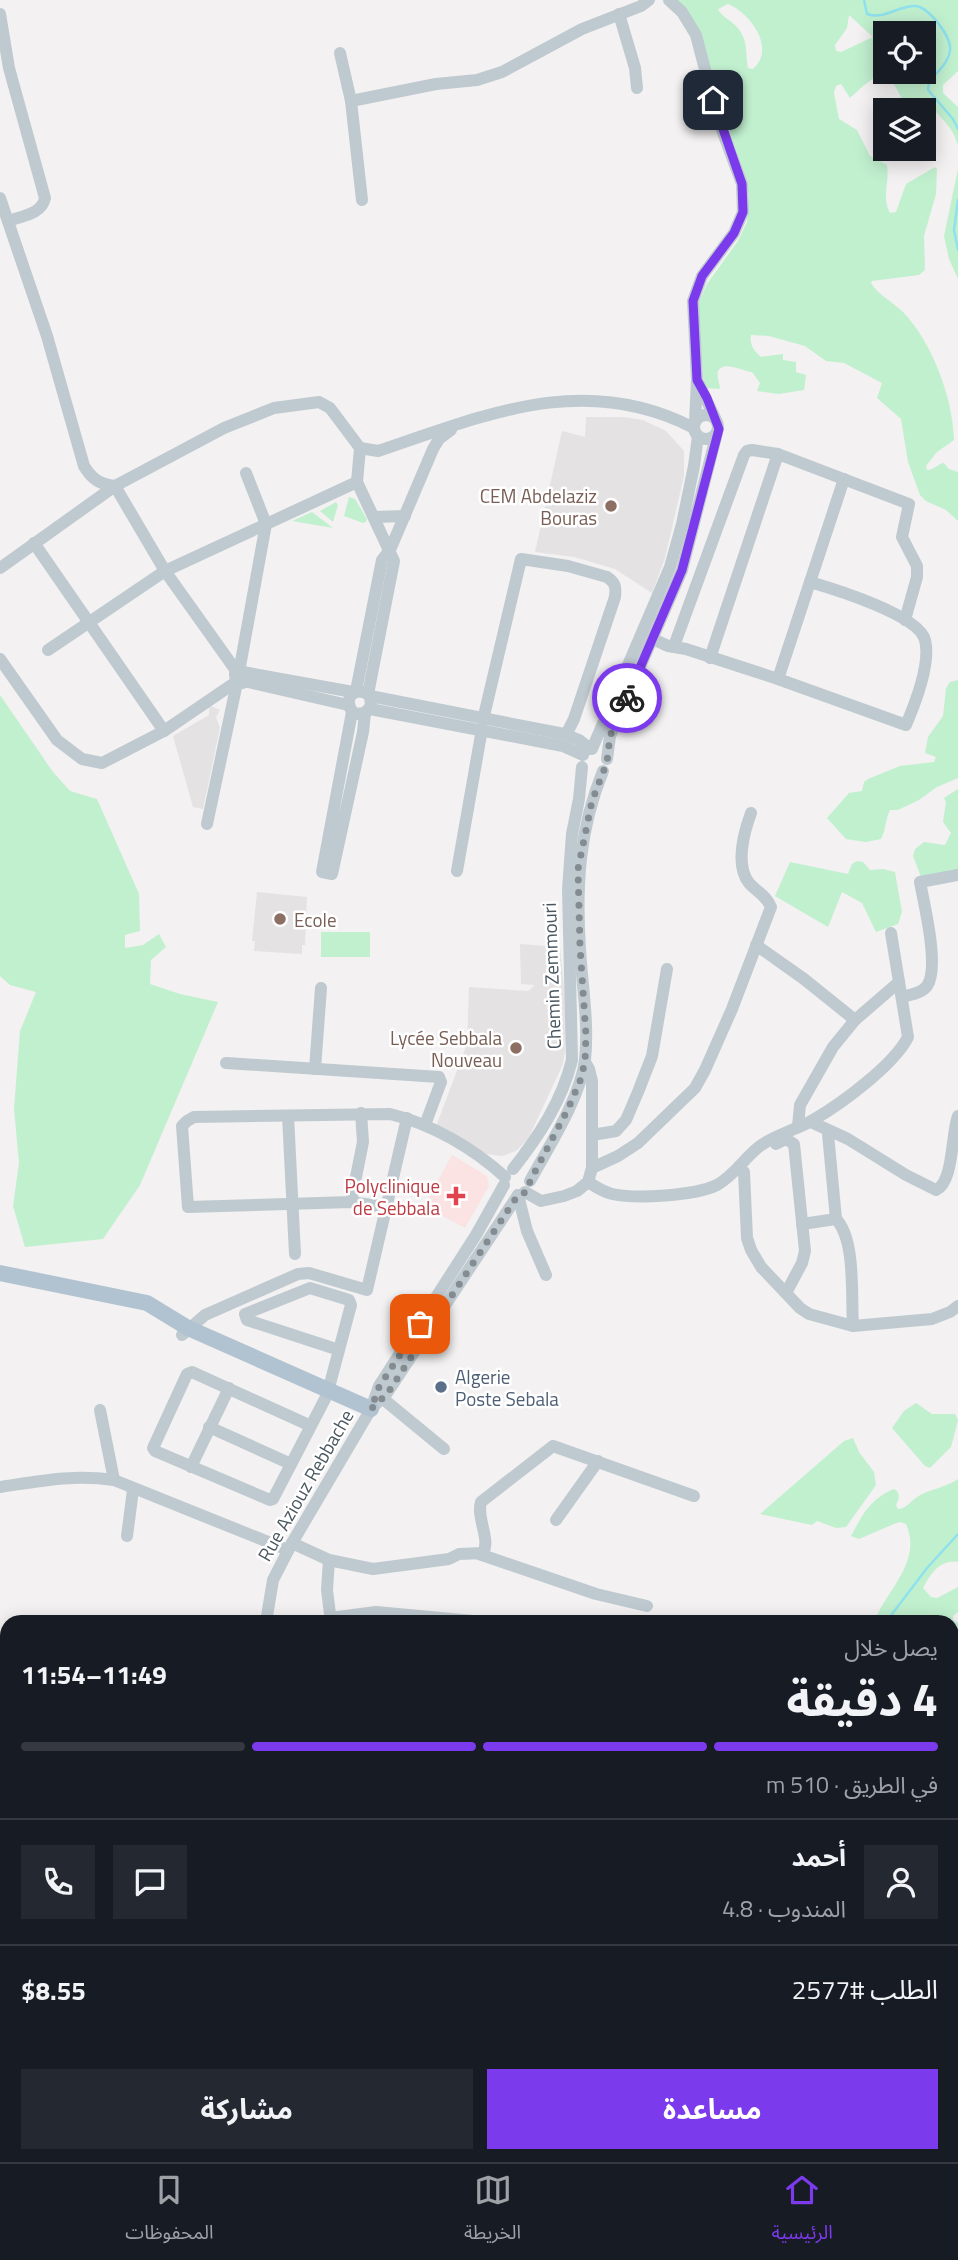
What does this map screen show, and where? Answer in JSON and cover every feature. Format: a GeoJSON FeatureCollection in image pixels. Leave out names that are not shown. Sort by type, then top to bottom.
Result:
{"type":"FeatureCollection","features":[{"type":"Feature","properties":{"kind":"main road"},"geometry":{"type":"LineString","coordinates":[[0,1273],[147,1303],[185,1331]]}},
{"type":"Feature","properties":{"kind":"main road"},"geometry":{"type":"LineString","coordinates":[[0,1279],[144,1310],[185,1331],[327,1392],[374,1408]]}},
{"type":"Feature","properties":{"kind":"street"},"geometry":{"type":"LineString","coordinates":[[351,101],[436,83],[477,80],[502,72],[582,29],[649,0]]}},
{"type":"Feature","properties":{"kind":"street","name":"Chemin Zemmouri"},"geometry":{"type":"LineString","coordinates":[[374,1408],[379,1387],[476,1235],[507,1177],[535,1142],[556,1104],[572,1060],[568,889],[572,834],[587,755],[670,567],[687,501],[696,428],[697,380],[692,310],[695,292],[702,276],[734,233],[743,212],[742,184],[718,119],[696,35],[681,12],[669,0]]}},
{"type":"Feature","properties":{"kind":"street"},"geometry":{"type":"LineString","coordinates":[[0,14],[6,58],[45,198],[38,210],[8,221]]}},
{"type":"Feature","properties":{"kind":"street"},"geometry":{"type":"LineString","coordinates":[[619,14],[635,68],[637,88]]}},
{"type":"Feature","properties":{"kind":"street"},"geometry":{"type":"LineString","coordinates":[[340,53],[351,101],[362,200]]}},
{"type":"Feature","properties":{"kind":"street"},"geometry":{"type":"LineString","coordinates":[[2,201],[47,336],[84,466],[93,479],[104,485],[115,486]]}},
{"type":"Feature","properties":{"kind":"street","name":"Chemin Zemmouri"},"geometry":{"type":"LineString","coordinates":[[697,380],[715,418]]}},
{"type":"Feature","properties":{"kind":"street"},"geometry":{"type":"LineString","coordinates":[[360,448],[378,451],[538,402],[559,400],[628,403],[662,413],[696,428],[710,439],[717,433],[719,425],[715,418],[707,414],[702,415],[696,428]]}},
{"type":"Feature","properties":{"kind":"street"},"geometry":{"type":"LineString","coordinates":[[0,568],[115,486],[224,428],[274,408],[319,402],[330,408],[360,448],[357,482],[390,550]]}},
{"type":"Feature","properties":{"kind":"street"},"geometry":{"type":"LineString","coordinates":[[360,702],[322,872],[332,874],[360,702],[382,559],[390,550],[433,449],[439,439],[460,424]]}},
{"type":"Feature","properties":{"kind":"street","name":"Chemin Zemmouri"},"geometry":{"type":"LineString","coordinates":[[374,1408],[524,1189],[568,1109],[580,1081],[585,1062],[586,1035],[578,869],[589,812],[605,765],[610,736],[689,548],[717,433]]}},
{"type":"Feature","properties":{"kind":"street"},"geometry":{"type":"LineString","coordinates":[[674,646],[744,455],[752,450],[778,454],[910,506],[902,537],[914,557],[917,576],[905,620]]}},
{"type":"Feature","properties":{"kind":"street"},"geometry":{"type":"LineString","coordinates":[[710,658],[778,454]]}},
{"type":"Feature","properties":{"kind":"street"},"geometry":{"type":"LineString","coordinates":[[207,824],[239,677],[266,524],[246,473]]}},
{"type":"Feature","properties":{"kind":"street"},"geometry":{"type":"LineString","coordinates":[[778,679],[844,479]]}},
{"type":"Feature","properties":{"kind":"street"},"geometry":{"type":"LineString","coordinates":[[48,650],[164,571],[357,482]]}},
{"type":"Feature","properties":{"kind":"street"},"geometry":{"type":"LineString","coordinates":[[115,486],[164,571],[239,677],[483,725],[564,746],[587,755],[601,751],[605,765],[591,774],[587,755],[579,740],[564,734],[483,725]]}},
{"type":"Feature","properties":{"kind":"street"},"geometry":{"type":"LineString","coordinates":[[374,517],[405,516]]}},
{"type":"Feature","properties":{"kind":"street"},"geometry":{"type":"LineString","coordinates":[[34,543],[164,731]]}},
{"type":"Feature","properties":{"kind":"street"},"geometry":{"type":"LineString","coordinates":[[457,871],[483,725],[522,559],[568,566],[607,578],[613,581],[616,588],[574,719],[568,732],[564,734]]}},
{"type":"Feature","properties":{"kind":"street"},"geometry":{"type":"LineString","coordinates":[[653,639],[667,646],[778,679],[906,725],[926,660],[925,640],[921,632],[905,620],[855,596],[810,582]]}},
{"type":"Feature","properties":{"kind":"street"},"geometry":{"type":"LineString","coordinates":[[0,659],[57,740],[86,760],[106,762],[164,731],[239,677]]}},
{"type":"Feature","properties":{"kind":"street"},"geometry":{"type":"LineString","coordinates":[[592,1168],[638,1143],[695,1088],[714,1050],[771,907],[767,897],[750,884],[744,875],[742,862],[745,829],[751,813]]}},
{"type":"Feature","properties":{"kind":"street"},"geometry":{"type":"LineString","coordinates":[[902,997],[921,991],[930,979],[932,944],[920,881],[958,875]]}},
{"type":"Feature","properties":{"kind":"street"},"geometry":{"type":"LineString","coordinates":[[891,933],[908,1037],[903,1049],[887,1064],[804,1124],[779,1134],[758,1147],[742,1170],[747,1238],[761,1267],[809,1314],[853,1325],[932,1319],[958,1306]]}},
{"type":"Feature","properties":{"kind":"street"},"geometry":{"type":"LineString","coordinates":[[756,946],[804,979],[855,1020]]}},
{"type":"Feature","properties":{"kind":"street"},"geometry":{"type":"LineString","coordinates":[[592,1135],[616,1131],[626,1120],[652,1056],[667,969]]}},
{"type":"Feature","properties":{"kind":"street"},"geometry":{"type":"LineString","coordinates":[[804,1124],[800,1105],[833,1047],[855,1020],[899,982]]}},
{"type":"Feature","properties":{"kind":"street"},"geometry":{"type":"LineString","coordinates":[[315,1069],[321,988]]}},
{"type":"Feature","properties":{"kind":"street"},"geometry":{"type":"LineString","coordinates":[[386,1208],[351,1202],[188,1207],[182,1126],[194,1117],[390,1114],[425,1125],[488,1161],[507,1177],[509,1192],[524,1189],[538,1200],[545,1201],[577,1191],[588,1182],[592,1168],[592,1081],[585,1062]]}},
{"type":"Feature","properties":{"kind":"street"},"geometry":{"type":"LineString","coordinates":[[226,1063],[439,1077],[441,1082],[425,1125]]}},
{"type":"Feature","properties":{"kind":"street"},"geometry":{"type":"LineString","coordinates":[[351,1202],[363,1142],[361,1113]]}},
{"type":"Feature","properties":{"kind":"street"},"geometry":{"type":"LineString","coordinates":[[288,1116],[295,1254]]}},
{"type":"Feature","properties":{"kind":"street"},"geometry":{"type":"LineString","coordinates":[[804,1124],[848,1139],[936,1190],[942,1187],[948,1172],[958,1116]]}},
{"type":"Feature","properties":{"kind":"street"},"geometry":{"type":"LineString","coordinates":[[185,1331],[205,1315],[298,1274],[309,1273],[367,1290],[407,1118]]}},
{"type":"Feature","properties":{"kind":"street"},"geometry":{"type":"LineString","coordinates":[[828,1134],[836,1219],[845,1229],[849,1245],[853,1325]]}},
{"type":"Feature","properties":{"kind":"street"},"geometry":{"type":"LineString","coordinates":[[588,1182],[609,1194],[626,1196],[683,1193],[717,1185],[780,1141],[792,1141],[804,1256],[786,1293]]}},
{"type":"Feature","properties":{"kind":"street"},"geometry":{"type":"LineString","coordinates":[[507,1177],[524,1171],[527,1231],[547,1275]]}},
{"type":"Feature","properties":{"kind":"street"},"geometry":{"type":"LineString","coordinates":[[802,1224],[836,1219]]}},
{"type":"Feature","properties":{"kind":"street"},"geometry":{"type":"LineString","coordinates":[[311,1426],[192,1372],[187,1374],[153,1448],[191,1467],[273,1499],[311,1426],[327,1392],[339,1350],[351,1305],[349,1300],[310,1288],[245,1314],[247,1320],[339,1350]]}},
{"type":"Feature","properties":{"kind":"street"},"geometry":{"type":"LineString","coordinates":[[191,1467],[229,1388]]}},
{"type":"Feature","properties":{"kind":"street"},"geometry":{"type":"LineString","coordinates":[[374,1408],[444,1449]]}},
{"type":"Feature","properties":{"kind":"street","name":"Rue Aziouz Rebbache"},"geometry":{"type":"LineString","coordinates":[[267,1615],[273,1580],[290,1546],[374,1408]]}},
{"type":"Feature","properties":{"kind":"street"},"geometry":{"type":"LineString","coordinates":[[100,1410],[114,1480]]}},
{"type":"Feature","properties":{"kind":"street"},"geometry":{"type":"LineString","coordinates":[[209,1427],[291,1464]]}},
{"type":"Feature","properties":{"kind":"street"},"geometry":{"type":"LineString","coordinates":[[479,1554],[485,1551],[486,1547],[480,1513],[484,1497],[550,1446],[557,1446],[694,1496]]}},
{"type":"Feature","properties":{"kind":"street"},"geometry":{"type":"LineString","coordinates":[[556,1520],[598,1461]]}},
{"type":"Feature","properties":{"kind":"street"},"geometry":{"type":"LineString","coordinates":[[0,1487],[88,1476],[114,1480],[133,1490],[329,1560],[373,1569],[479,1554],[597,1594],[647,1606]]}},
{"type":"Feature","properties":{"kind":"street"},"geometry":{"type":"LineString","coordinates":[[127,1536],[133,1490]]}},
{"type":"Feature","properties":{"kind":"street"},"geometry":{"type":"LineString","coordinates":[[329,1560],[329,1615]]}},
{"type":"Feature","properties":{"kind":"street"},"geometry":{"type":"LineString","coordinates":[[360,1615],[376,1612],[416,1615]]}},
{"type":"Feature","properties":{"kind":"shaded area","name":"CEM Abdelaziz Bouras"},"geometry":{"type":"Polygon","coordinates":[[[586,417],[643,420],[666,431],[684,451],[684,476],[665,558],[652,593],[615,569],[574,557],[535,552],[562,431],[585,437],[586,417]]]}},
{"type":"Feature","properties":{"kind":"shaded area"},"geometry":{"type":"Polygon","coordinates":[[[209,705],[220,710],[216,717],[220,728],[203,809],[193,807],[173,736],[209,715],[209,705]]]}},
{"type":"Feature","properties":{"kind":"shaded area","name":"Ecole"},"geometry":{"type":"Polygon","coordinates":[[[257,892],[307,897],[305,945],[302,945],[302,954],[254,951],[255,941],[252,941],[257,892]]]}},
{"type":"Feature","properties":{"kind":"shaded area","name":"Lycée Sebbala Nouveau"},"geometry":{"type":"Polygon","coordinates":[[[520,944],[560,947],[567,1015],[565,1051],[563,1064],[528,1139],[516,1151],[502,1156],[487,1154],[435,1129],[467,1044],[469,987],[528,991],[535,985],[521,984],[520,944]]]}},
{"type":"Feature","properties":{"kind":"shaded area","name":"Polyclinique de Sebbala"},"geometry":{"type":"Polygon","coordinates":[[[452,1155],[487,1176],[489,1186],[465,1228],[424,1206],[452,1155]]]}},
{"type":"Feature","properties":{"kind":"green space"},"geometry":{"type":"Polygon","coordinates":[[[672,0],[958,0],[958,71],[943,85],[943,93],[958,107],[958,146],[951,129],[936,112],[936,98],[902,98],[893,84],[936,84],[936,21],[873,21],[873,37],[873,80],[850,98],[841,84],[836,86],[834,93],[839,119],[857,130],[873,161],[887,165],[886,201],[890,213],[896,212],[906,184],[935,167],[937,169],[936,194],[924,236],[925,270],[919,275],[871,283],[913,324],[939,371],[950,406],[954,440],[937,452],[926,466],[929,470],[944,463],[949,469],[958,472],[958,521],[946,510],[926,501],[920,495],[908,462],[901,419],[877,398],[882,383],[844,363],[826,361],[805,346],[769,336],[751,335],[753,347],[761,357],[783,354],[783,360],[796,362],[796,372],[806,375],[804,390],[779,394],[757,391],[760,383],[752,372],[729,366],[718,371],[720,389],[706,388],[698,304],[707,284],[738,241],[747,222],[749,195],[711,75],[672,0]],[[728,4],[718,9],[743,35],[748,68],[753,69],[760,61],[761,41],[744,15],[728,4]],[[849,15],[847,28],[835,45],[836,51],[841,52],[873,37],[849,15]]]}},
{"type":"Feature","properties":{"kind":"green space"},"geometry":{"type":"Polygon","coordinates":[[[958,169],[958,279],[949,259],[944,236],[958,169]]]}},
{"type":"Feature","properties":{"kind":"green space"},"geometry":{"type":"Polygon","coordinates":[[[349,497],[355,499],[367,519],[366,522],[344,516],[349,497]]]}},
{"type":"Feature","properties":{"kind":"green space"},"geometry":{"type":"Polygon","coordinates":[[[336,502],[338,505],[333,522],[320,511],[336,502]]]}},
{"type":"Feature","properties":{"kind":"green space"},"geometry":{"type":"Polygon","coordinates":[[[312,512],[333,528],[292,521],[312,512]]]}},
{"type":"Feature","properties":{"kind":"green space"},"geometry":{"type":"Polygon","coordinates":[[[958,680],[958,778],[898,810],[890,810],[881,839],[866,842],[846,839],[827,818],[849,793],[862,791],[864,782],[868,779],[900,766],[934,762],[936,757],[925,753],[928,737],[943,716],[946,688],[950,682],[958,680]]]}},
{"type":"Feature","properties":{"kind":"green space"},"geometry":{"type":"Polygon","coordinates":[[[0,695],[53,772],[70,791],[97,799],[139,894],[140,931],[125,935],[125,948],[143,945],[159,934],[166,947],[151,960],[150,984],[218,1002],[140,1185],[103,1239],[25,1247],[13,1206],[19,1163],[14,1109],[20,1031],[36,992],[10,985],[0,976],[0,695]]]}},
{"type":"Feature","properties":{"kind":"green space"},"geometry":{"type":"Polygon","coordinates":[[[958,789],[958,871],[921,877],[913,856],[915,849],[924,842],[945,845],[951,833],[943,822],[946,802],[944,798],[958,789]]]}},
{"type":"Feature","properties":{"kind":"green space"},"geometry":{"type":"Polygon","coordinates":[[[790,862],[848,874],[852,864],[863,862],[870,870],[895,872],[902,912],[898,924],[876,932],[862,903],[842,892],[828,927],[775,896],[790,862]]]}},
{"type":"Feature","properties":{"kind":"green space"},"geometry":{"type":"Polygon","coordinates":[[[321,932],[370,932],[370,957],[321,957],[321,932]]]}},
{"type":"Feature","properties":{"kind":"green space"},"geometry":{"type":"Polygon","coordinates":[[[916,1403],[932,1414],[955,1414],[958,1420],[951,1447],[930,1468],[925,1466],[892,1428],[904,1411],[916,1403]]]}},
{"type":"Feature","properties":{"kind":"green space"},"geometry":{"type":"Polygon","coordinates":[[[853,1438],[859,1452],[874,1472],[876,1485],[846,1527],[836,1528],[817,1521],[812,1525],[760,1514],[844,1441],[853,1438]]]}},
{"type":"Feature","properties":{"kind":"green space"},"geometry":{"type":"Polygon","coordinates":[[[958,1479],[958,1562],[941,1565],[923,1588],[931,1597],[937,1598],[958,1587],[958,1612],[954,1615],[878,1615],[907,1563],[910,1538],[906,1524],[900,1522],[859,1539],[851,1536],[859,1521],[879,1497],[894,1489],[899,1496],[896,1505],[898,1509],[922,1494],[958,1479]]]}},
{"type":"Feature","properties":{"kind":"waterway"},"geometry":{"type":"LineString","coordinates":[[864,0],[867,14],[879,15],[915,6],[926,11],[938,23],[950,44],[950,50],[945,63],[929,81],[928,90],[953,119],[958,129]]}},
{"type":"Feature","properties":{"kind":"waterway"},"geometry":{"type":"LineString","coordinates":[[958,200],[954,230],[958,250]]}},
{"type":"Feature","properties":{"kind":"waterway"},"geometry":{"type":"LineString","coordinates":[[891,1615],[927,1568],[958,1534]]}},
{"type":"Feature","properties":{"kind":"way so far"},"geometry":{"type":"LineString","coordinates":[[420,1324],[379,1387],[371,1409],[387,1394],[518,1195],[526,1192],[580,1081],[585,1062],[586,1035],[578,869],[592,801],[607,762],[607,746],[627,698]]}},
{"type":"Feature","properties":{"kind":"place","name":"CEM Abdelaziz Bouras"},"geometry":{"type":"Point","coordinates":[611,506]}},
{"type":"Feature","properties":{"kind":"place","name":"Ecole"},"geometry":{"type":"Point","coordinates":[280,919]}},
{"type":"Feature","properties":{"kind":"place","name":"Lycée Sebbala Nouveau"},"geometry":{"type":"Point","coordinates":[516,1048]}},
{"type":"Feature","properties":{"kind":"place","name":"Polyclinique de Sebbala"},"geometry":{"type":"Point","coordinates":[456,1196]}},
{"type":"Feature","properties":{"kind":"place","name":"Algerie Poste Sebala"},"geometry":{"type":"Point","coordinates":[441,1387]}},
{"type":"Feature","properties":{"kind":"route"},"geometry":{"type":"LineString","coordinates":[[627,698],[682,570],[719,429],[718,421],[697,380],[692,310],[695,292],[702,276],[734,233],[743,212],[742,184],[713,100]]}}]}
